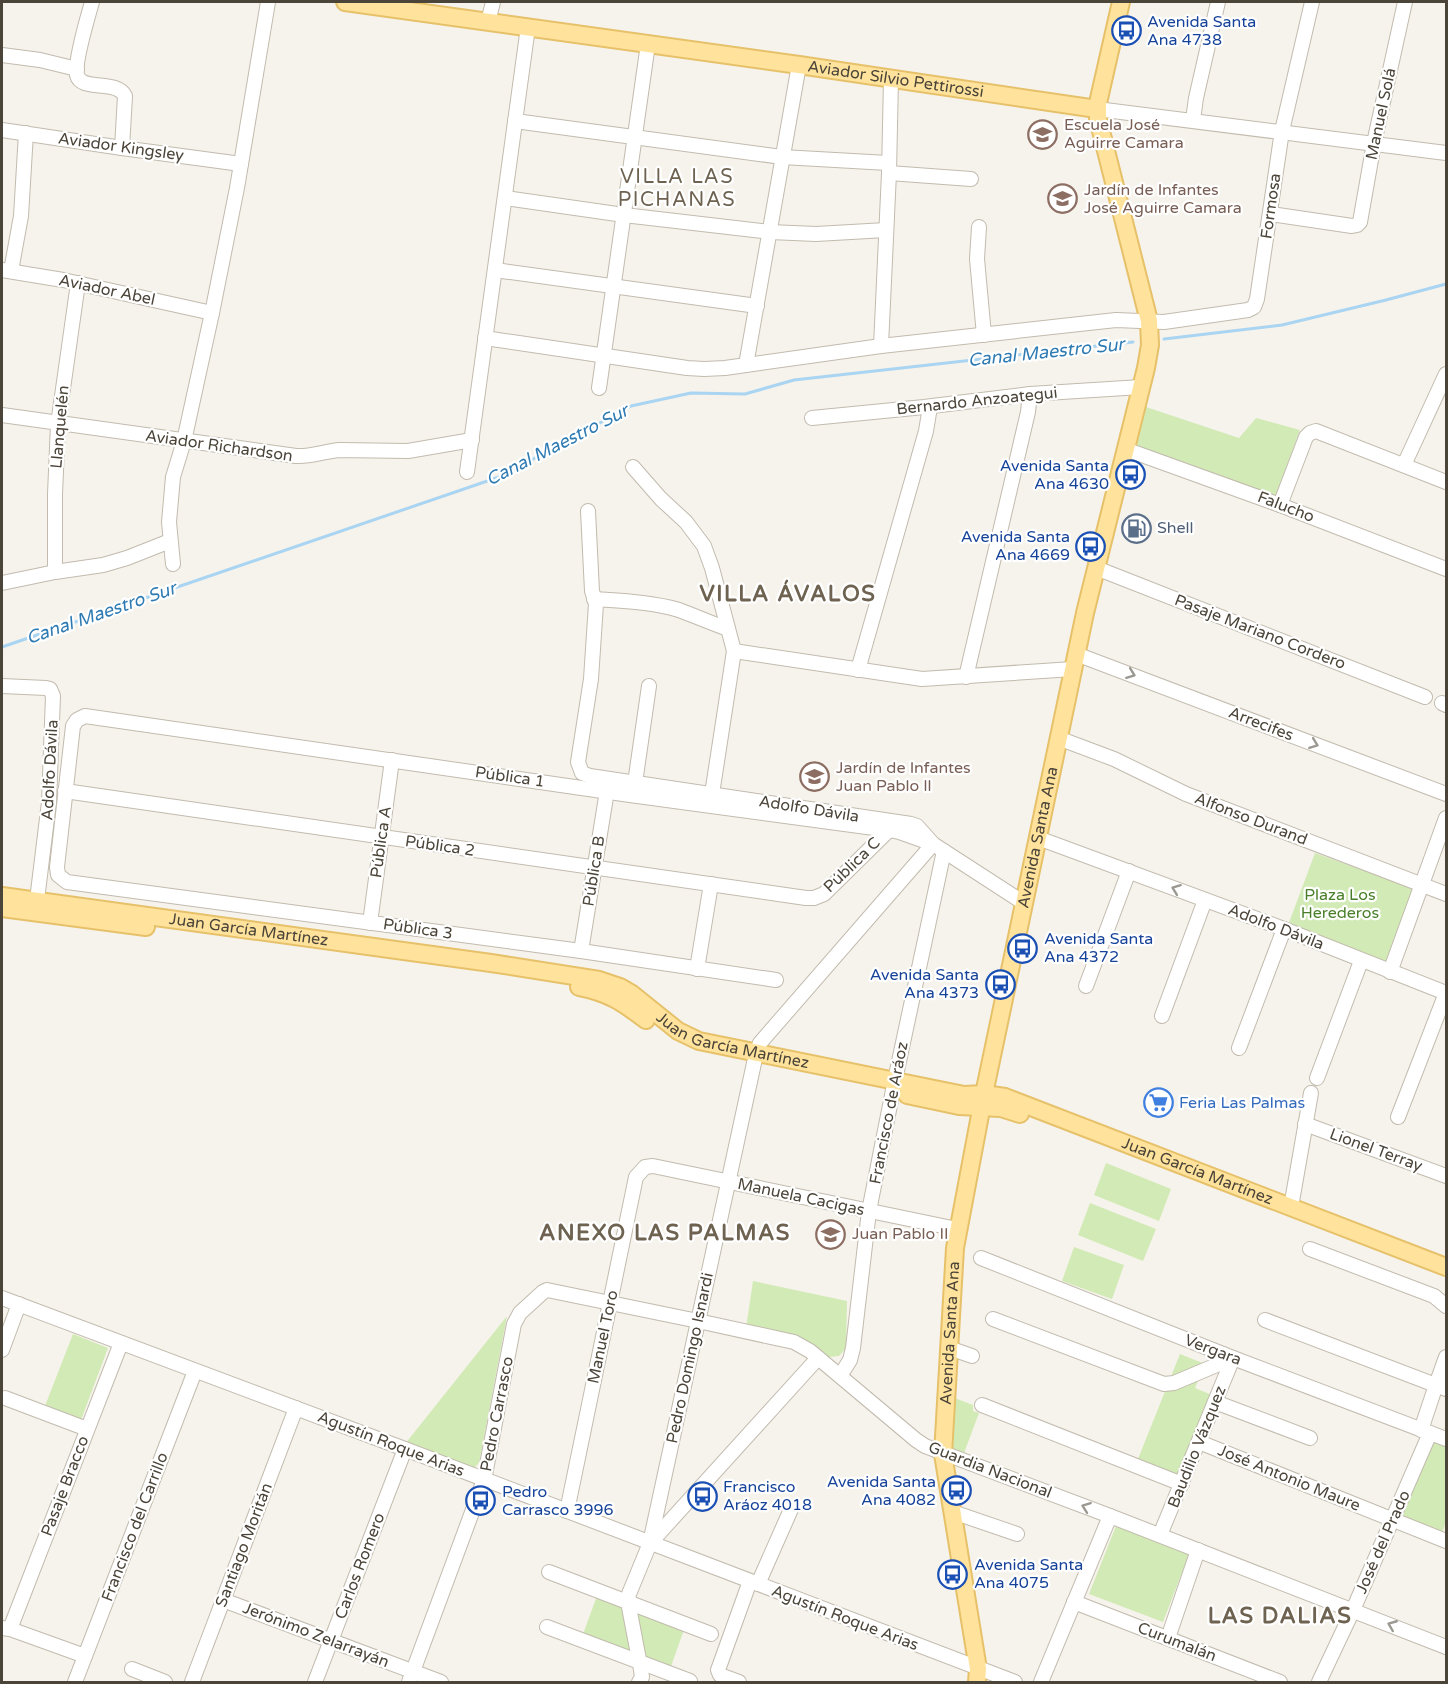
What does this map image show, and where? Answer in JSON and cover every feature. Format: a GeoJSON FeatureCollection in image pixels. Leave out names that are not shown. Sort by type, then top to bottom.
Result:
{"type":"FeatureCollection","features":[{"type":"Feature","properties":{"kind":"main road","name":"Aviador Silvio Pettirossi"},"geometry":{"type":"LineString","coordinates":[[345,2],[1097,109]]}},
{"type":"Feature","properties":{"kind":"main road","name":"Avenida Santa Ana"},"geometry":{"type":"LineString","coordinates":[[977,1676],[943,1454],[955,1248],[957,1229],[1058,738],[1096,568],[1148,356],[1149,321],[1097,109],[1122,2]]}},
{"type":"Feature","properties":{"kind":"main road","name":"Juan García Martínez"},"geometry":{"type":"LineString","coordinates":[[2,896],[599,980],[632,994],[678,1031],[689,1037],[755,1059]]}},
{"type":"Feature","properties":{"kind":"main road","name":"Juan García Martínez"},"geometry":{"type":"LineString","coordinates":[[2,908],[381,958],[596,991],[620,1000],[672,1039],[700,1053],[755,1059],[894,1086],[964,1095],[1446,1276]]}},
{"type":"Feature","properties":{"kind":"main road","name":"Juan García Martínez"},"geometry":{"type":"LineString","coordinates":[[983,1101],[1005,1097],[1446,1267]]}},
{"type":"Feature","properties":{"kind":"street"},"geometry":{"type":"LineString","coordinates":[[92,2],[76,73],[85,83],[123,90],[125,96],[122,148]]}},
{"type":"Feature","properties":{"kind":"street"},"geometry":{"type":"LineString","coordinates":[[173,564],[169,522],[173,477],[184,441],[242,164],[268,2]]}},
{"type":"Feature","properties":{"kind":"street"},"geometry":{"type":"LineString","coordinates":[[489,22],[494,2]]}},
{"type":"Feature","properties":{"kind":"street"},"geometry":{"type":"LineString","coordinates":[[1193,120],[1218,2]]}},
{"type":"Feature","properties":{"kind":"street","name":"Formosa"},"geometry":{"type":"LineString","coordinates":[[1149,321],[1164,322],[1248,310],[1254,307],[1282,131],[1312,2]]}},
{"type":"Feature","properties":{"kind":"street","name":"Manuel Solá"},"geometry":{"type":"LineString","coordinates":[[1270,214],[1352,226],[1360,222],[1374,143],[1406,2]]}},
{"type":"Feature","properties":{"kind":"street"},"geometry":{"type":"LineString","coordinates":[[467,472],[528,27]]}},
{"type":"Feature","properties":{"kind":"street"},"geometry":{"type":"LineString","coordinates":[[599,388],[648,44]]}},
{"type":"Feature","properties":{"kind":"street"},"geometry":{"type":"LineString","coordinates":[[2,55],[40,60],[77,69]]}},
{"type":"Feature","properties":{"kind":"street"},"geometry":{"type":"LineString","coordinates":[[746,365],[799,65]]}},
{"type":"Feature","properties":{"kind":"street"},"geometry":{"type":"LineString","coordinates":[[881,346],[891,79]]}},
{"type":"Feature","properties":{"kind":"street","name":"Aviador Silvio Pettirossi"},"geometry":{"type":"LineString","coordinates":[[1097,109],[1446,153]]}},
{"type":"Feature","properties":{"kind":"street"},"geometry":{"type":"LineString","coordinates":[[515,121],[782,157],[971,179]]}},
{"type":"Feature","properties":{"kind":"street","name":"Aviador Kingsley"},"geometry":{"type":"LineString","coordinates":[[2,130],[242,164]]}},
{"type":"Feature","properties":{"kind":"street"},"geometry":{"type":"LineString","coordinates":[[6,271],[22,204],[26,133]]}},
{"type":"Feature","properties":{"kind":"street"},"geometry":{"type":"LineString","coordinates":[[505,198],[770,232],[816,234],[886,230]]}},
{"type":"Feature","properties":{"kind":"street"},"geometry":{"type":"LineString","coordinates":[[979,227],[977,259],[984,335]]}},
{"type":"Feature","properties":{"kind":"street"},"geometry":{"type":"LineString","coordinates":[[495,270],[757,306]]}},
{"type":"Feature","properties":{"kind":"street","name":"Aviador Abel"},"geometry":{"type":"LineString","coordinates":[[6,271],[78,283],[212,313]]}},
{"type":"Feature","properties":{"kind":"street","name":"Llanquelén"},"geometry":{"type":"LineString","coordinates":[[55,572],[58,424],[78,283]]}},
{"type":"Feature","properties":{"kind":"street"},"geometry":{"type":"LineString","coordinates":[[486,338],[704,369],[881,346],[1116,320],[1149,321]]}},
{"type":"Feature","properties":{"kind":"street"},"geometry":{"type":"LineString","coordinates":[[1404,465],[1446,375]]}},
{"type":"Feature","properties":{"kind":"street","name":"Bernardo Anzoategui"},"geometry":{"type":"LineString","coordinates":[[812,418],[930,407],[1030,394],[1141,387]]}},
{"type":"Feature","properties":{"kind":"street"},"geometry":{"type":"LineString","coordinates":[[966,677],[1028,412],[1030,394]]}},
{"type":"Feature","properties":{"kind":"street"},"geometry":{"type":"LineString","coordinates":[[858,670],[926,431],[930,407]]}},
{"type":"Feature","properties":{"kind":"street","name":"Aviador Richardson"},"geometry":{"type":"LineString","coordinates":[[2,415],[304,457],[340,450],[408,451],[472,440]]}},
{"type":"Feature","properties":{"kind":"street"},"geometry":{"type":"LineString","coordinates":[[1280,505],[1306,437],[1316,431],[1446,482]]}},
{"type":"Feature","properties":{"kind":"street","name":"Falucho"},"geometry":{"type":"LineString","coordinates":[[1125,448],[1446,569]]}},
{"type":"Feature","properties":{"kind":"street"},"geometry":{"type":"LineString","coordinates":[[633,467],[661,499],[686,522],[704,546],[734,651],[712,794]]}},
{"type":"Feature","properties":{"kind":"street"},"geometry":{"type":"LineString","coordinates":[[588,510],[594,598],[678,610],[728,629]]}},
{"type":"Feature","properties":{"kind":"street"},"geometry":{"type":"LineString","coordinates":[[2,583],[116,562],[170,541]]}},
{"type":"Feature","properties":{"kind":"street","name":"Pasaje Mariano Cordero"},"geometry":{"type":"LineString","coordinates":[[1096,568],[1425,697]]}},
{"type":"Feature","properties":{"kind":"street","name":"Adolfo Dávila"},"geometry":{"type":"LineString","coordinates":[[594,598],[596,604],[591,680],[578,762],[584,774],[911,824],[917,826],[939,847],[1024,903]]}},
{"type":"Feature","properties":{"kind":"street"},"geometry":{"type":"LineString","coordinates":[[734,651],[922,679],[966,677],[1075,662]]}},
{"type":"Feature","properties":{"kind":"street","name":"Arrecifes"},"geometry":{"type":"LineString","coordinates":[[1075,662],[1446,794]]}},
{"type":"Feature","properties":{"kind":"street","name":"Adolfo Dávila"},"geometry":{"type":"LineString","coordinates":[[2,686],[46,688],[50,689],[53,696],[49,802],[37,900]]}},
{"type":"Feature","properties":{"kind":"street"},"geometry":{"type":"LineString","coordinates":[[635,783],[649,686]]}},
{"type":"Feature","properties":{"kind":"street","name":"Pública 1"},"geometry":{"type":"LineString","coordinates":[[65,791],[74,726],[77,720],[85,716],[889,830],[939,847]]}},
{"type":"Feature","properties":{"kind":"street","name":"Alfonso Durand"},"geometry":{"type":"LineString","coordinates":[[1058,738],[1114,759],[1186,795],[1446,894]]}},
{"type":"Feature","properties":{"kind":"street","name":"Pública A"},"geometry":{"type":"LineString","coordinates":[[370,923],[392,760]]}},
{"type":"Feature","properties":{"kind":"street","name":"Pública 2"},"geometry":{"type":"LineString","coordinates":[[65,791],[814,898]]}},
{"type":"Feature","properties":{"kind":"street","name":"Pública 3"},"geometry":{"type":"LineString","coordinates":[[65,791],[57,871],[60,878],[72,883],[581,951],[776,980]]}},
{"type":"Feature","properties":{"kind":"street","name":"Pública B"},"geometry":{"type":"LineString","coordinates":[[581,951],[607,791]]}},
{"type":"Feature","properties":{"kind":"street"},"geometry":{"type":"LineString","coordinates":[[1390,972],[1446,818]]}},
{"type":"Feature","properties":{"kind":"street","name":"Pública C"},"geometry":{"type":"LineString","coordinates":[[814,898],[824,894],[889,830]]}},
{"type":"Feature","properties":{"kind":"street","name":"Adolfo Dávila"},"geometry":{"type":"LineString","coordinates":[[1038,838],[1284,929],[1446,993]]}},
{"type":"Feature","properties":{"kind":"street","name":"Pedro Domingo Isnardi"},"geometry":{"type":"LineString","coordinates":[[639,1683],[642,1670],[628,1602],[629,1593],[650,1543],[760,1043],[939,847]]}},
{"type":"Feature","properties":{"kind":"street","name":"Francisco de Aráoz"},"geometry":{"type":"LineString","coordinates":[[840,1376],[850,1360],[853,1348],[869,1211],[939,847]]}},
{"type":"Feature","properties":{"kind":"street"},"geometry":{"type":"LineString","coordinates":[[1086,986],[1129,871]]}},
{"type":"Feature","properties":{"kind":"street"},"geometry":{"type":"LineString","coordinates":[[697,969],[711,884]]}},
{"type":"Feature","properties":{"kind":"street"},"geometry":{"type":"LineString","coordinates":[[1162,1016],[1205,900]]}},
{"type":"Feature","properties":{"kind":"street"},"geometry":{"type":"LineString","coordinates":[[1239,1048],[1284,929]]}},
{"type":"Feature","properties":{"kind":"street"},"geometry":{"type":"LineString","coordinates":[[1317,1078],[1361,961]]}},
{"type":"Feature","properties":{"kind":"street"},"geometry":{"type":"LineString","coordinates":[[1398,1117],[1446,993]]}},
{"type":"Feature","properties":{"kind":"street"},"geometry":{"type":"LineString","coordinates":[[1291,1207],[1311,1093]]}},
{"type":"Feature","properties":{"kind":"street","name":"Lionel Terray"},"geometry":{"type":"LineString","coordinates":[[1305,1124],[1446,1176]]}},
{"type":"Feature","properties":{"kind":"street","name":"Manuela Cacigas"},"geometry":{"type":"LineString","coordinates":[[645,1167],[653,1166],[957,1229]]}},
{"type":"Feature","properties":{"kind":"street","name":"Manuel Toro"},"geometry":{"type":"LineString","coordinates":[[567,1511],[636,1177],[645,1167]]}},
{"type":"Feature","properties":{"kind":"street"},"geometry":{"type":"LineString","coordinates":[[1310,1249],[1434,1296],[1446,1306]]}},
{"type":"Feature","properties":{"kind":"street","name":"Vergara"},"geometry":{"type":"LineString","coordinates":[[981,1258],[1446,1439]]}},
{"type":"Feature","properties":{"kind":"street","name":"Guardia Nacional"},"geometry":{"type":"LineString","coordinates":[[547,1290],[794,1342],[840,1376],[916,1440],[943,1454],[1160,1535],[1446,1647]]}},
{"type":"Feature","properties":{"kind":"street","name":"Pedro Carrasco"},"geometry":{"type":"LineString","coordinates":[[411,1677],[484,1480],[514,1324],[520,1313],[547,1290]]}},
{"type":"Feature","properties":{"kind":"street","name":"Agustín Roque Arias"},"geometry":{"type":"LineString","coordinates":[[2,1298],[754,1582],[977,1676],[1015,1683]]}},
{"type":"Feature","properties":{"kind":"street"},"geometry":{"type":"LineString","coordinates":[[2,1350],[19,1304]]}},
{"type":"Feature","properties":{"kind":"street"},"geometry":{"type":"LineString","coordinates":[[993,1319],[1164,1384],[1174,1383],[1219,1364],[1228,1356]]}},
{"type":"Feature","properties":{"kind":"street"},"geometry":{"type":"LineString","coordinates":[[1265,1320],[1441,1387]]}},
{"type":"Feature","properties":{"kind":"street","name":"Pasaje Bracco"},"geometry":{"type":"LineString","coordinates":[[6,1629],[121,1343]]}},
{"type":"Feature","properties":{"kind":"street"},"geometry":{"type":"LineString","coordinates":[[949,1348],[972,1356]]}},
{"type":"Feature","properties":{"kind":"street","name":"Baudilio Vázquez"},"geometry":{"type":"LineString","coordinates":[[1160,1535],[1215,1402],[1228,1356]]}},
{"type":"Feature","properties":{"kind":"street","name":"José del Prado"},"geometry":{"type":"LineString","coordinates":[[1319,1683],[1392,1519],[1441,1387],[1446,1357]]}},
{"type":"Feature","properties":{"kind":"street"},"geometry":{"type":"LineString","coordinates":[[650,1543],[818,1359]]}},
{"type":"Feature","properties":{"kind":"street","name":"Francisco del Carrillo"},"geometry":{"type":"LineString","coordinates":[[75,1683],[195,1371]]}},
{"type":"Feature","properties":{"kind":"street"},"geometry":{"type":"LineString","coordinates":[[3,1401],[87,1429]]}},
{"type":"Feature","properties":{"kind":"street"},"geometry":{"type":"LineString","coordinates":[[1215,1402],[1310,1438]]}},
{"type":"Feature","properties":{"kind":"street"},"geometry":{"type":"LineString","coordinates":[[982,1405],[1182,1484]]}},
{"type":"Feature","properties":{"kind":"street","name":"Santiago Moritán"},"geometry":{"type":"LineString","coordinates":[[192,1683],[296,1408]]}},
{"type":"Feature","properties":{"kind":"street","name":"José Antonio Maure"},"geometry":{"type":"LineString","coordinates":[[1199,1442],[1446,1541]]}},
{"type":"Feature","properties":{"kind":"street","name":"Carlos Romero"},"geometry":{"type":"LineString","coordinates":[[315,1683],[405,1449]]}},
{"type":"Feature","properties":{"kind":"street"},"geometry":{"type":"LineString","coordinates":[[739,1683],[720,1675],[718,1670],[754,1582],[792,1507]]}},
{"type":"Feature","properties":{"kind":"street"},"geometry":{"type":"LineString","coordinates":[[953,1512],[1017,1534]]}},
{"type":"Feature","properties":{"kind":"street"},"geometry":{"type":"LineString","coordinates":[[1041,1683],[1110,1516]]}},
{"type":"Feature","properties":{"kind":"street"},"geometry":{"type":"LineString","coordinates":[[1168,1638],[1198,1550]]}},
{"type":"Feature","properties":{"kind":"street"},"geometry":{"type":"LineString","coordinates":[[549,1572],[711,1634]]}},
{"type":"Feature","properties":{"kind":"street","name":"Jerónimo Zelarrayán"},"geometry":{"type":"LineString","coordinates":[[223,1600],[331,1641],[411,1677],[441,1683]]}},
{"type":"Feature","properties":{"kind":"street","name":"Curumalán"},"geometry":{"type":"LineString","coordinates":[[1074,1602],[1280,1683]]}},
{"type":"Feature","properties":{"kind":"street"},"geometry":{"type":"LineString","coordinates":[[547,1627],[690,1681]]}},
{"type":"Feature","properties":{"kind":"street"},"geometry":{"type":"LineString","coordinates":[[6,1629],[85,1656]]}},
{"type":"Feature","properties":{"kind":"street"},"geometry":{"type":"LineString","coordinates":[[132,1669],[165,1683]]}},
{"type":"Feature","properties":{"kind":"green space"},"geometry":{"type":"Polygon","coordinates":[[[1140,405],[1239,438],[1256,418],[1300,430],[1275,497],[1129,446],[1140,405]]]}},
{"type":"Feature","properties":{"kind":"green space","name":"Plaza Los Herederos"},"geometry":{"type":"Polygon","coordinates":[[[1315,853],[1417,890],[1387,964],[1287,928],[1315,853]]]}},
{"type":"Feature","properties":{"kind":"green space"},"geometry":{"type":"Polygon","coordinates":[[[1106,1163],[1171,1189],[1159,1221],[1094,1195],[1106,1163]]]}},
{"type":"Feature","properties":{"kind":"green space"},"geometry":{"type":"Polygon","coordinates":[[[1090,1203],[1156,1229],[1143,1261],[1078,1235],[1090,1203]]]}},
{"type":"Feature","properties":{"kind":"green space"},"geometry":{"type":"Polygon","coordinates":[[[1074,1247],[1124,1265],[1112,1299],[1062,1281],[1074,1247]]]}},
{"type":"Feature","properties":{"kind":"green space"},"geometry":{"type":"Polygon","coordinates":[[[753,1281],[847,1301],[846,1348],[839,1356],[829,1357],[746,1328],[753,1281]]]}},
{"type":"Feature","properties":{"kind":"green space"},"geometry":{"type":"Polygon","coordinates":[[[507,1316],[479,1463],[469,1468],[405,1444],[507,1316]]]}},
{"type":"Feature","properties":{"kind":"green space"},"geometry":{"type":"Polygon","coordinates":[[[73,1334],[108,1348],[81,1420],[45,1406],[73,1334]]]}},
{"type":"Feature","properties":{"kind":"green space"},"geometry":{"type":"Polygon","coordinates":[[[1180,1354],[1205,1364],[1195,1388],[1212,1395],[1178,1481],[1136,1464],[1180,1354]]]}},
{"type":"Feature","properties":{"kind":"green space"},"geometry":{"type":"Polygon","coordinates":[[[952,1397],[973,1405],[973,1411],[979,1413],[964,1453],[952,1449],[952,1397]]]}},
{"type":"Feature","properties":{"kind":"green space"},"geometry":{"type":"Polygon","coordinates":[[[1434,1442],[1446,1447],[1446,1522],[1442,1533],[1402,1515],[1434,1442]]]}},
{"type":"Feature","properties":{"kind":"green space"},"geometry":{"type":"Polygon","coordinates":[[[1116,1526],[1189,1554],[1163,1622],[1089,1594],[1116,1526]]]}},
{"type":"Feature","properties":{"kind":"green space"},"geometry":{"type":"Polygon","coordinates":[[[598,1593],[623,1604],[631,1654],[582,1637],[598,1593]]]}},
{"type":"Feature","properties":{"kind":"green space"},"geometry":{"type":"Polygon","coordinates":[[[634,1607],[685,1627],[670,1669],[644,1659],[634,1607]]]}},
{"type":"Feature","properties":{"kind":"waterway","name":"Canal Maestro Sur"},"geometry":{"type":"LineString","coordinates":[[1164,339],[1282,325],[1446,284]]}},
{"type":"Feature","properties":{"kind":"waterway","name":"Canal Maestro Sur"},"geometry":{"type":"LineString","coordinates":[[2,647],[502,476],[631,406],[691,393],[745,394],[794,380],[1133,342]]}},
{"type":"Feature","properties":{"kind":"place","name":"Avenida Santa Ana 4738"},"geometry":{"type":"Point","coordinates":[1126,31]}},
{"type":"Feature","properties":{"kind":"place","name":"Escuela José Aguirre Camara"},"geometry":{"type":"Point","coordinates":[1043,134]}},
{"type":"Feature","properties":{"kind":"place","name":"Jardín de Infantes José Aguirre Camara"},"geometry":{"type":"Point","coordinates":[1063,199]}},
{"type":"Feature","properties":{"kind":"place","name":"Avenida Santa Ana 4630"},"geometry":{"type":"Point","coordinates":[1130,475]}},
{"type":"Feature","properties":{"kind":"place","name":"Shell"},"geometry":{"type":"Point","coordinates":[1136,528]}},
{"type":"Feature","properties":{"kind":"place","name":"Avenida Santa Ana 4669"},"geometry":{"type":"Point","coordinates":[1091,546]}},
{"type":"Feature","properties":{"kind":"place","name":"Jardín de Infantes Juan Pablo ll"},"geometry":{"type":"Point","coordinates":[815,777]}},
{"type":"Feature","properties":{"kind":"place","name":"Avenida Santa Ana 4372"},"geometry":{"type":"Point","coordinates":[1023,948]}},
{"type":"Feature","properties":{"kind":"place","name":"Avenida Santa Ana 4373"},"geometry":{"type":"Point","coordinates":[1000,984]}},
{"type":"Feature","properties":{"kind":"place","name":"Feria Las Palmas"},"geometry":{"type":"Point","coordinates":[1158,1103]}},
{"type":"Feature","properties":{"kind":"place","name":"Juan Pablo II"},"geometry":{"type":"Point","coordinates":[831,1234]}},
{"type":"Feature","properties":{"kind":"place","name":"Avenida Santa Ana 4082"},"geometry":{"type":"Point","coordinates":[957,1491]}},
{"type":"Feature","properties":{"kind":"place","name":"Francisco Aráoz 4018"},"geometry":{"type":"Point","coordinates":[702,1496]}},
{"type":"Feature","properties":{"kind":"place","name":"Pedro Carrasco 3996"},"geometry":{"type":"Point","coordinates":[481,1501]}},
{"type":"Feature","properties":{"kind":"place","name":"Avenida Santa Ana 4075"},"geometry":{"type":"Point","coordinates":[953,1574]}},
{"type":"Feature","properties":{"kind":"district","name":"VILLA LAS PICHANAS"},"geometry":{"type":"Point","coordinates":[677,188]}},
{"type":"Feature","properties":{"kind":"district","name":"VILLA ÁVALOS"},"geometry":{"type":"Point","coordinates":[788,594]}},
{"type":"Feature","properties":{"kind":"district","name":"ANEXO LAS PALMAS"},"geometry":{"type":"Point","coordinates":[665,1233]}},
{"type":"Feature","properties":{"kind":"district","name":"LAS DALIAS"},"geometry":{"type":"Point","coordinates":[1280,1616]}}]}
